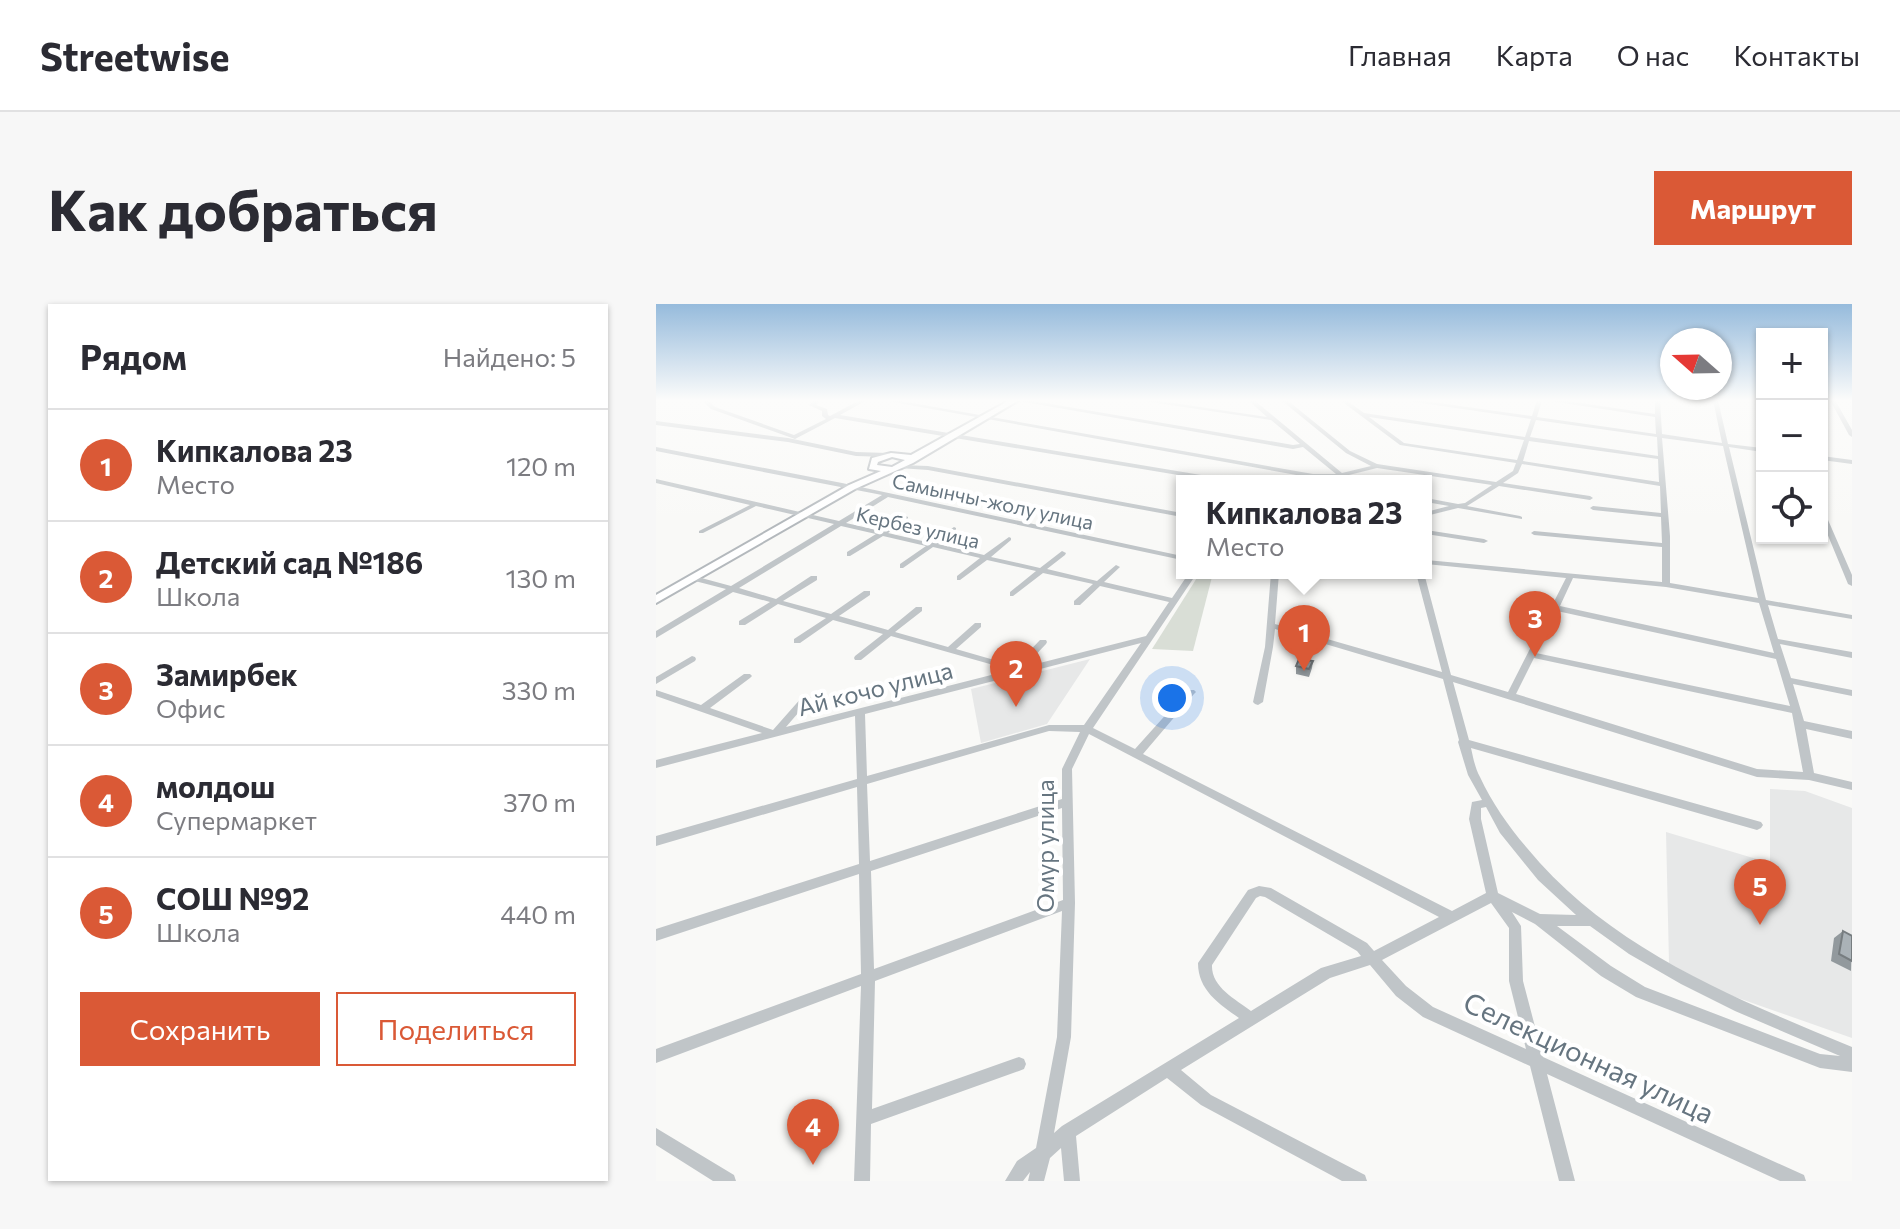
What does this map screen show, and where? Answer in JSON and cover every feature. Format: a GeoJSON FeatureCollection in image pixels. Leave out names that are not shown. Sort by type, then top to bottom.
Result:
{"type":"FeatureCollection","features":[{"type":"Feature","properties":{"kind":"main road"},"geometry":{"type":"LineString","coordinates":[[656,600],[866,479],[901,467],[942,441]]}},
{"type":"Feature","properties":{"kind":"main road"},"geometry":{"type":"LineString","coordinates":[[866,479],[873,466],[888,455],[900,455],[935,444]]}},
{"type":"Feature","properties":{"kind":"main road"},"geometry":{"type":"LineString","coordinates":[[900,455],[910,460]]}},
{"type":"Feature","properties":{"kind":"main road"},"geometry":{"type":"LineString","coordinates":[[873,466],[890,470]]}},
{"type":"Feature","properties":{"kind":"street"},"geometry":{"type":"LineString","coordinates":[[800,441],[856,454],[888,455]]}},
{"type":"Feature","properties":{"kind":"street"},"geometry":{"type":"LineString","coordinates":[[982,441],[1189,475]]}},
{"type":"Feature","properties":{"kind":"street"},"geometry":{"type":"LineString","coordinates":[[1118,441],[1307,475]]}},
{"type":"Feature","properties":{"kind":"street"},"geometry":{"type":"LineString","coordinates":[[1257,441],[1293,447],[1304,445]]}},
{"type":"Feature","properties":{"kind":"street"},"geometry":{"type":"LineString","coordinates":[[1299,441],[1341,475]]}},
{"type":"Feature","properties":{"kind":"street"},"geometry":{"type":"LineString","coordinates":[[1334,441],[1348,452],[1377,466],[1590,498]]}},
{"type":"Feature","properties":{"kind":"street"},"geometry":{"type":"LineString","coordinates":[[1398,441],[1661,484]]}},
{"type":"Feature","properties":{"kind":"street"},"geometry":{"type":"LineString","coordinates":[[1432,513],[1459,507],[1516,472],[1529,441]]}},
{"type":"Feature","properties":{"kind":"street"},"geometry":{"type":"LineString","coordinates":[[1549,441],[1662,458]]}},
{"type":"Feature","properties":{"kind":"street"},"geometry":{"type":"LineString","coordinates":[[1661,441],[1666,585]]}},
{"type":"Feature","properties":{"kind":"street"},"geometry":{"type":"LineString","coordinates":[[1703,441],[1756,449]]}},
{"type":"Feature","properties":{"kind":"street"},"geometry":{"type":"LineString","coordinates":[[1724,441],[1763,602],[1800,724],[1809,776]]}},
{"type":"Feature","properties":{"kind":"street","name":"Самынчы-жолу улица"},"geometry":{"type":"LineString","coordinates":[[656,449],[852,487],[1176,557]]}},
{"type":"Feature","properties":{"kind":"street"},"geometry":{"type":"LineString","coordinates":[[856,454],[873,466]]}},
{"type":"Feature","properties":{"kind":"street"},"geometry":{"type":"LineString","coordinates":[[1828,459],[1852,462]]}},
{"type":"Feature","properties":{"kind":"street"},"geometry":{"type":"LineString","coordinates":[[910,460],[928,468]]}},
{"type":"Feature","properties":{"kind":"street"},"geometry":{"type":"LineString","coordinates":[[1349,475],[1377,466]]}},
{"type":"Feature","properties":{"kind":"street"},"geometry":{"type":"LineString","coordinates":[[901,467],[928,468],[1176,514]]}},
{"type":"Feature","properties":{"kind":"street","name":"Кербез улица"},"geometry":{"type":"LineString","coordinates":[[656,481],[930,547],[1174,601]]}},
{"type":"Feature","properties":{"kind":"street"},"geometry":{"type":"LineString","coordinates":[[656,492],[671,485]]}},
{"type":"Feature","properties":{"kind":"street"},"geometry":{"type":"LineString","coordinates":[[656,635],[887,495]]}},
{"type":"Feature","properties":{"kind":"street"},"geometry":{"type":"LineString","coordinates":[[1432,501],[1520,518]]}},
{"type":"Feature","properties":{"kind":"street"},"geometry":{"type":"LineString","coordinates":[[701,532],[754,505]]}},
{"type":"Feature","properties":{"kind":"street"},"geometry":{"type":"LineString","coordinates":[[1593,508],[1663,515]]}},
{"type":"Feature","properties":{"kind":"street"},"geometry":{"type":"LineString","coordinates":[[850,554],[906,518]]}},
{"type":"Feature","properties":{"kind":"street"},"geometry":{"type":"LineString","coordinates":[[1828,527],[1852,584]]}},
{"type":"Feature","properties":{"kind":"street"},"geometry":{"type":"LineString","coordinates":[[903,566],[954,529]]}},
{"type":"Feature","properties":{"kind":"street"},"geometry":{"type":"LineString","coordinates":[[1432,533],[1484,541]]}},
{"type":"Feature","properties":{"kind":"street"},"geometry":{"type":"LineString","coordinates":[[1534,533],[1665,545]]}},
{"type":"Feature","properties":{"kind":"street"},"geometry":{"type":"LineString","coordinates":[[960,578],[1009,539]]}},
{"type":"Feature","properties":{"kind":"street"},"geometry":{"type":"LineString","coordinates":[[1013,594],[1062,553]]}},
{"type":"Feature","properties":{"kind":"street"},"geometry":{"type":"LineString","coordinates":[[1432,563],[1666,585],[1852,617]]}},
{"type":"Feature","properties":{"kind":"street"},"geometry":{"type":"LineString","coordinates":[[1077,603],[1116,567]]}},
{"type":"Feature","properties":{"kind":"street"},"geometry":{"type":"LineString","coordinates":[[1511,696],[1570,577]]}},
{"type":"Feature","properties":{"kind":"street"},"geometry":{"type":"LineString","coordinates":[[694,578],[1021,670],[1043,642]]}},
{"type":"Feature","properties":{"kind":"street"},"geometry":{"type":"LineString","coordinates":[[742,623],[814,578]]}},
{"type":"Feature","properties":{"kind":"street","name":"Омур улица"},"geometry":{"type":"LineString","coordinates":[[1036,1181],[1064,1037],[1069,903],[1067,769],[1087,729],[1189,579]]}},
{"type":"Feature","properties":{"kind":"street"},"geometry":{"type":"LineString","coordinates":[[1258,702],[1271,625],[1275,579]]}},
{"type":"Feature","properties":{"kind":"street"},"geometry":{"type":"LineString","coordinates":[[1422,579],[1473,775],[1486,803],[1548,882],[1589,921],[1687,983],[1852,1054]]}},
{"type":"Feature","properties":{"kind":"street"},"geometry":{"type":"LineString","coordinates":[[797,641],[867,593]]}},
{"type":"Feature","properties":{"kind":"street"},"geometry":{"type":"LineString","coordinates":[[1557,608],[1780,657]]}},
{"type":"Feature","properties":{"kind":"street"},"geometry":{"type":"LineString","coordinates":[[858,658],[919,609]]}},
{"type":"Feature","properties":{"kind":"street"},"geometry":{"type":"LineString","coordinates":[[950,650],[978,625]]}},
{"type":"Feature","properties":{"kind":"street"},"geometry":{"type":"LineString","coordinates":[[1271,625],[1757,773],[1809,776],[1852,786]]}},
{"type":"Feature","properties":{"kind":"street","name":"Ай кочо улица"},"geometry":{"type":"LineString","coordinates":[[656,764],[1149,638]]}},
{"type":"Feature","properties":{"kind":"street"},"geometry":{"type":"LineString","coordinates":[[1776,641],[1852,655]]}},
{"type":"Feature","properties":{"kind":"street"},"geometry":{"type":"LineString","coordinates":[[1531,655],[1796,711]]}},
{"type":"Feature","properties":{"kind":"street"},"geometry":{"type":"LineString","coordinates":[[656,681],[692,659]]}},
{"type":"Feature","properties":{"kind":"street"},"geometry":{"type":"LineString","coordinates":[[702,709],[747,676]]}},
{"type":"Feature","properties":{"kind":"street"},"geometry":{"type":"LineString","coordinates":[[1786,680],[1852,693]]}},
{"type":"Feature","properties":{"kind":"street"},"geometry":{"type":"LineString","coordinates":[[1137,754],[1191,692]]}},
{"type":"Feature","properties":{"kind":"street"},"geometry":{"type":"LineString","coordinates":[[656,693],[775,734],[806,698]]}},
{"type":"Feature","properties":{"kind":"street"},"geometry":{"type":"LineString","coordinates":[[860,712],[868,976],[862,1181]]}},
{"type":"Feature","properties":{"kind":"street"},"geometry":{"type":"LineString","coordinates":[[1800,724],[1852,735]]}},
{"type":"Feature","properties":{"kind":"street"},"geometry":{"type":"LineString","coordinates":[[656,841],[1049,728],[1087,729],[1449,916]]}},
{"type":"Feature","properties":{"kind":"street"},"geometry":{"type":"LineString","coordinates":[[1463,742],[1757,825]]}},
{"type":"Feature","properties":{"kind":"street"},"geometry":{"type":"LineString","coordinates":[[656,935],[1067,802]]}},
{"type":"Feature","properties":{"kind":"street"},"geometry":{"type":"LineString","coordinates":[[1486,803],[1476,805],[1475,819],[1493,896],[1515,926],[1516,981],[1567,1181]]}},
{"type":"Feature","properties":{"kind":"street","name":"Селекционная улица"},"geometry":{"type":"LineString","coordinates":[[1251,1019],[1207,983],[1203,974],[1205,963],[1252,894],[1259,891],[1267,892],[1362,947],[1401,991],[1428,1012],[1798,1181]]}},
{"type":"Feature","properties":{"kind":"street"},"geometry":{"type":"LineString","coordinates":[[1013,1181],[1023,1167],[1068,1132],[1326,973],[1373,958],[1449,916],[1493,896]]}},
{"type":"Feature","properties":{"kind":"street"},"geometry":{"type":"LineString","coordinates":[[1493,896],[1539,920],[1606,971],[1641,992],[1820,1061],[1852,1065]]}},
{"type":"Feature","properties":{"kind":"street"},"geometry":{"type":"LineString","coordinates":[[656,1056],[1069,903]]}},
{"type":"Feature","properties":{"kind":"street"},"geometry":{"type":"LineString","coordinates":[[1539,920],[1589,921]]}},
{"type":"Feature","properties":{"kind":"street"},"geometry":{"type":"LineString","coordinates":[[864,1119],[1019,1064]]}},
{"type":"Feature","properties":{"kind":"street"},"geometry":{"type":"LineString","coordinates":[[1168,1069],[1206,1100],[1359,1181]]}},
{"type":"Feature","properties":{"kind":"street"},"geometry":{"type":"LineString","coordinates":[[1068,1132],[1072,1181]]}},
{"type":"Feature","properties":{"kind":"street"},"geometry":{"type":"LineString","coordinates":[[656,1136],[728,1181]]}},
{"type":"Feature","properties":{"kind":"shaded area"},"geometry":{"type":"Polygon","coordinates":[[[1196,579],[1211,579],[1193,651],[1152,649],[1196,579]]]}},
{"type":"Feature","properties":{"kind":"shaded area"},"geometry":{"type":"Polygon","coordinates":[[[1090,659],[1047,724],[981,743],[971,689],[1090,659]]]}},
{"type":"Feature","properties":{"kind":"shaded area"},"geometry":{"type":"Polygon","coordinates":[[[1770,789],[1805,791],[1852,808],[1852,1038],[1721,992],[1669,963],[1666,832],[1770,863],[1770,789]]]}},
{"type":"Feature","properties":{"kind":"building"},"geometry":{"type":"Polygon","coordinates":[[[1299,659],[1313,661],[1309,669],[1296,666],[1299,659]]]}},
{"type":"Feature","properties":{"kind":"building"},"geometry":{"type":"Polygon","coordinates":[[[1843,931],[1852,936],[1852,961],[1839,954],[1843,931]]]}},
{"type":"Feature","properties":{"kind":"place","name":"Замирбек"},"geometry":{"type":"Point","coordinates":[1535,657]}},
{"type":"Feature","properties":{"kind":"place","name":"Кипкалова 23"},"geometry":{"type":"Point","coordinates":[1304,671]}},
{"type":"Feature","properties":{"kind":"place","name":"Детский сад №186"},"geometry":{"type":"Point","coordinates":[1016,707]}},
{"type":"Feature","properties":{"kind":"place","name":"СОШ №92"},"geometry":{"type":"Point","coordinates":[1760,925]}},
{"type":"Feature","properties":{"kind":"place","name":"молдош"},"geometry":{"type":"Point","coordinates":[813,1165]}}]}
